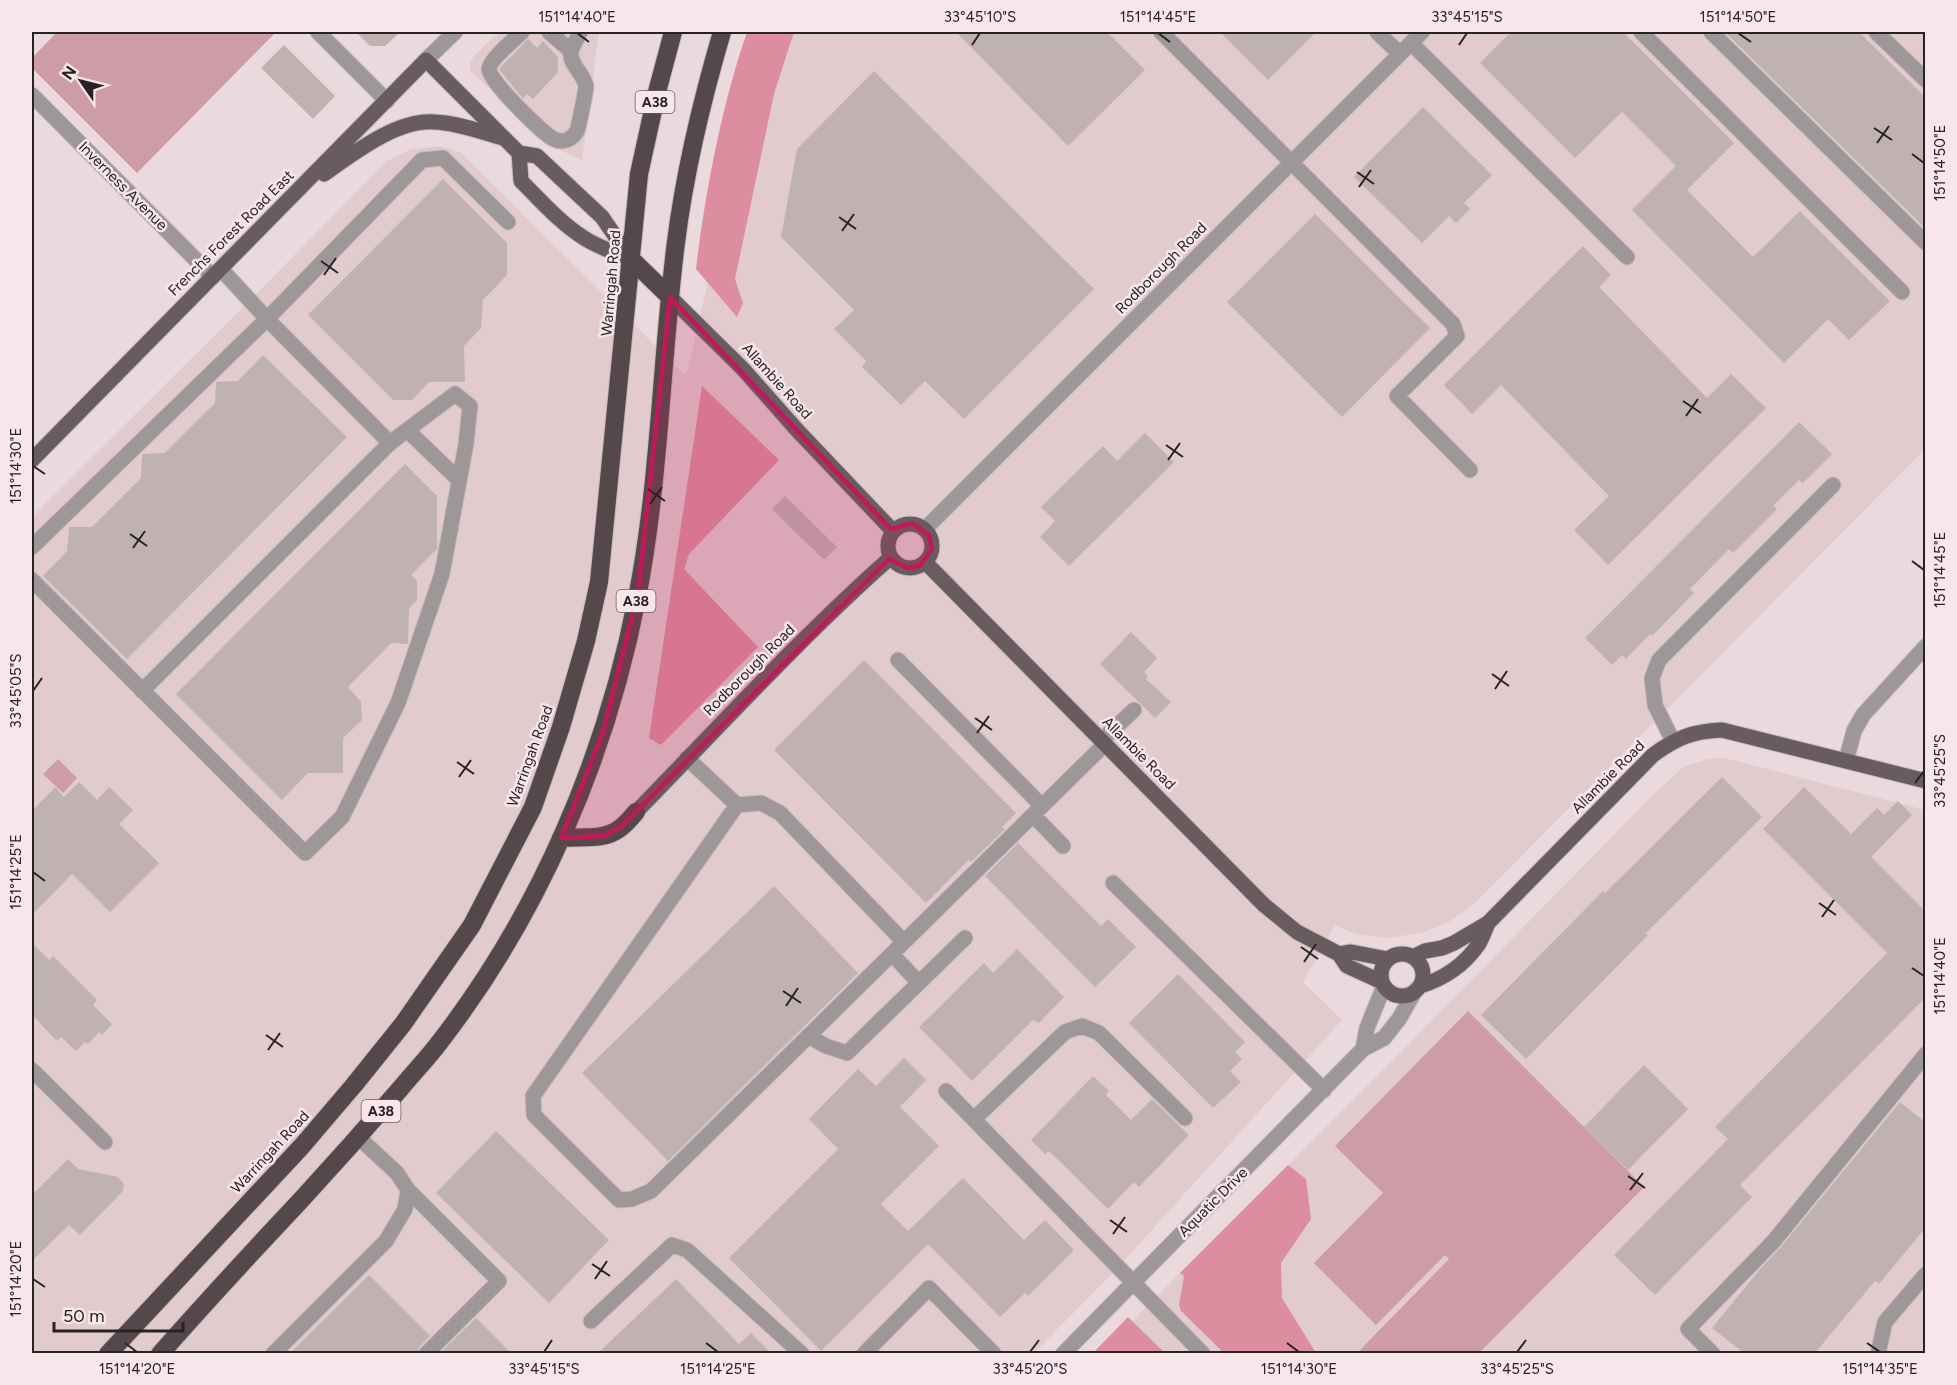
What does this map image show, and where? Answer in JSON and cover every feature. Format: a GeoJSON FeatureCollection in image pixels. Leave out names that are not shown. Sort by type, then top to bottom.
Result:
{"type":"FeatureCollection","features":[{"type":"Feature","properties":{"kind":"highway","name":"Warringah Road"},"geometry":{"type":"LineString","coordinates":[[108,1353],[302,1146],[403,1024],[472,925],[533,807],[564,717],[586,641],[598,582],[639,174],[657,92],[674,32]]}},
{"type":"Feature","properties":{"kind":"highway","name":"A38"},"geometry":{"type":"LineString","coordinates":[[160,1353],[358,1137],[439,1043],[498,959],[533,897],[561,838],[603,732],[627,648],[638,593],[652,493],[676,240],[687,174],[706,87],[723,32]]}},
{"type":"Feature","properties":{"kind":"highway","name":"Allambie Road"},"geometry":{"type":"LineString","coordinates":[[631,259],[670,297]]}},
{"type":"Feature","properties":{"kind":"highway"},"geometry":{"type":"LineString","coordinates":[[561,838],[605,836],[617,831],[636,812]]}},
{"type":"Feature","properties":{"kind":"main road","name":"Frenchs Forest Road East"},"geometry":{"type":"LineString","coordinates":[[34,453],[291,199],[426,60]]}},
{"type":"Feature","properties":{"kind":"main road","name":"Allambie Road"},"geometry":{"type":"LineString","coordinates":[[426,60],[519,153],[537,156],[602,217],[631,259]]}},
{"type":"Feature","properties":{"kind":"main road"},"geometry":{"type":"LineString","coordinates":[[291,199],[375,141],[411,123],[446,123],[503,138]]}},
{"type":"Feature","properties":{"kind":"main road","name":"Allambie Road"},"geometry":{"type":"LineString","coordinates":[[519,153],[520,181],[548,208],[582,237],[603,249],[631,259]]}},
{"type":"Feature","properties":{"kind":"main road","name":"Allambie Road"},"geometry":{"type":"LineString","coordinates":[[670,297],[743,369],[797,430],[893,531]]}},
{"type":"Feature","properties":{"kind":"main road"},"geometry":{"type":"LineString","coordinates":[[905,524],[919,525],[925,529],[932,549],[925,562],[920,566],[907,568],[895,563],[890,558],[887,544],[893,531],[905,524]]}},
{"type":"Feature","properties":{"kind":"main road","name":"Rodborough Road"},"geometry":{"type":"LineString","coordinates":[[636,812],[858,586],[890,558]]}},
{"type":"Feature","properties":{"kind":"main road","name":"Allambie Road"},"geometry":{"type":"LineString","coordinates":[[925,562],[1264,905],[1297,932],[1339,954],[1347,966],[1383,984]]}},
{"type":"Feature","properties":{"kind":"main road","name":"Allambie Road"},"geometry":{"type":"LineString","coordinates":[[1413,957],[1425,951],[1443,948],[1488,923],[1653,755],[1673,741],[1702,732],[1722,730],[1926,781]]}},
{"type":"Feature","properties":{"kind":"main road","name":"Allambie Road"},"geometry":{"type":"LineString","coordinates":[[1418,988],[1437,981],[1463,961],[1479,944],[1488,923]]}},
{"type":"Feature","properties":{"kind":"main road","name":"Allambie Road"},"geometry":{"type":"LineString","coordinates":[[1339,954],[1351,952],[1388,959]]}},
{"type":"Feature","properties":{"kind":"main road"},"geometry":{"type":"LineString","coordinates":[[1400,954],[1413,957],[1421,967],[1422,980],[1418,988],[1410,994],[1391,993],[1383,984],[1382,970],[1388,959],[1400,954]]}},
{"type":"Feature","properties":{"kind":"street"},"geometry":{"type":"LineString","coordinates":[[318,32],[387,101]]}},
{"type":"Feature","properties":{"kind":"street","name":"Frenchs Forest Road East"},"geometry":{"type":"LineString","coordinates":[[426,60],[455,32]]}},
{"type":"Feature","properties":{"kind":"street"},"geometry":{"type":"LineString","coordinates":[[522,32],[492,61],[489,69],[490,76],[500,90],[545,132],[553,139],[563,141],[571,138],[577,130],[586,85],[571,54],[549,32]]}},
{"type":"Feature","properties":{"kind":"street"},"geometry":{"type":"LineString","coordinates":[[571,54],[580,32]]}},
{"type":"Feature","properties":{"kind":"street"},"geometry":{"type":"LineString","coordinates":[[1161,32],[1453,324],[1457,336],[1397,396],[1470,470]]}},
{"type":"Feature","properties":{"kind":"street"},"geometry":{"type":"LineString","coordinates":[[1377,32],[1405,49],[1627,257]]}},
{"type":"Feature","properties":{"kind":"street","name":"Rodborough Road"},"geometry":{"type":"LineString","coordinates":[[925,529],[1422,32]]}},
{"type":"Feature","properties":{"kind":"street"},"geometry":{"type":"LineString","coordinates":[[1641,32],[1902,292]]}},
{"type":"Feature","properties":{"kind":"street"},"geometry":{"type":"LineString","coordinates":[[1711,32],[1926,243]]}},
{"type":"Feature","properties":{"kind":"street"},"geometry":{"type":"LineString","coordinates":[[1876,32],[1926,80]]}},
{"type":"Feature","properties":{"kind":"street","name":"Inverness Avenue"},"geometry":{"type":"LineString","coordinates":[[32,95],[267,320],[390,443]]}},
{"type":"Feature","properties":{"kind":"street"},"geometry":{"type":"LineString","coordinates":[[32,547],[267,320],[422,160],[443,158],[508,222]]}},
{"type":"Feature","properties":{"kind":"street"},"geometry":{"type":"LineString","coordinates":[[32,580],[142,691],[305,853],[342,817],[398,703],[442,574],[470,406],[455,394],[390,443],[142,691]]}},
{"type":"Feature","properties":{"kind":"street"},"geometry":{"type":"LineString","coordinates":[[407,430],[459,480]]}},
{"type":"Feature","properties":{"kind":"street"},"geometry":{"type":"LineString","coordinates":[[1673,741],[1655,705],[1652,678],[1659,660],[1833,485]]}},
{"type":"Feature","properties":{"kind":"street"},"geometry":{"type":"LineString","coordinates":[[1846,760],[1854,731],[1863,715],[1926,646]]}},
{"type":"Feature","properties":{"kind":"street"},"geometry":{"type":"LineString","coordinates":[[898,660],[1037,811],[1063,846]]}},
{"type":"Feature","properties":{"kind":"street"},"geometry":{"type":"LineString","coordinates":[[737,805],[533,1096],[534,1115],[619,1200],[632,1199],[651,1191],[1037,811],[1134,710]]}},
{"type":"Feature","properties":{"kind":"street"},"geometry":{"type":"LineString","coordinates":[[687,758],[737,805],[761,803],[780,813],[904,942]]}},
{"type":"Feature","properties":{"kind":"street"},"geometry":{"type":"LineString","coordinates":[[1113,883],[1324,1089]]}},
{"type":"Feature","properties":{"kind":"street"},"geometry":{"type":"LineString","coordinates":[[808,1036],[826,1046],[847,1053],[965,938]]}},
{"type":"Feature","properties":{"kind":"street"},"geometry":{"type":"LineString","coordinates":[[891,954],[919,983]]}},
{"type":"Feature","properties":{"kind":"street"},"geometry":{"type":"LineString","coordinates":[[1363,1049],[1367,1028],[1383,984]]}},
{"type":"Feature","properties":{"kind":"street","name":"Aquatic Drive"},"geometry":{"type":"LineString","coordinates":[[1063,1353],[1363,1049],[1384,1038],[1400,1019],[1418,988]]}},
{"type":"Feature","properties":{"kind":"street"},"geometry":{"type":"LineString","coordinates":[[974,1119],[1065,1032],[1082,1026],[1099,1033],[1185,1118]]}},
{"type":"Feature","properties":{"kind":"street"},"geometry":{"type":"LineString","coordinates":[[1713,1353],[1688,1329],[1773,1242],[1926,1054]]}},
{"type":"Feature","properties":{"kind":"street"},"geometry":{"type":"LineString","coordinates":[[32,1070],[105,1142]]}},
{"type":"Feature","properties":{"kind":"street"},"geometry":{"type":"LineString","coordinates":[[946,1091],[1203,1353]]}},
{"type":"Feature","properties":{"kind":"street"},"geometry":{"type":"LineString","coordinates":[[358,1137],[397,1173],[408,1190],[499,1281],[426,1353]]}},
{"type":"Feature","properties":{"kind":"street"},"geometry":{"type":"LineString","coordinates":[[273,1353],[386,1241],[405,1209],[408,1190]]}},
{"type":"Feature","properties":{"kind":"street"},"geometry":{"type":"LineString","coordinates":[[591,1321],[672,1245],[687,1250],[802,1353]]}},
{"type":"Feature","properties":{"kind":"street"},"geometry":{"type":"LineString","coordinates":[[1878,1353],[1885,1322],[1926,1274]]}},
{"type":"Feature","properties":{"kind":"street"},"geometry":{"type":"LineString","coordinates":[[864,1353],[929,1288],[994,1353]]}},
{"type":"Feature","properties":{"kind":"highlighted area"},"geometry":{"type":"Polygon","coordinates":[[[670,297],[891,529],[912,523],[929,535],[932,549],[920,566],[907,568],[889,559],[621,827],[605,836],[561,838],[603,732],[638,593],[670,297]]]}},
{"type":"Feature","properties":{"kind":"shaded area"},"geometry":{"type":"Polygon","coordinates":[[[57,32],[276,32],[137,173],[32,68],[32,58],[57,32]]]}},
{"type":"Feature","properties":{"kind":"shaded area"},"geometry":{"type":"Polygon","coordinates":[[[499,32],[599,32],[582,160],[547,144],[470,70],[470,63],[474,56],[499,32]]]}},
{"type":"Feature","properties":{"kind":"shaded area"},"geometry":{"type":"Polygon","coordinates":[[[747,32],[794,32],[774,94],[735,279],[743,303],[737,317],[696,269],[704,210],[716,149],[730,89],[747,32]]]}},
{"type":"Feature","properties":{"kind":"shaded area"},"geometry":{"type":"Polygon","coordinates":[[[766,32],[1925,32],[1925,449],[1475,903],[1450,921],[1422,933],[1387,938],[1355,934],[1335,925],[1303,982],[1342,1020],[1111,1275],[1034,1353],[32,1354],[32,517],[387,161],[412,149],[440,146],[460,152],[686,376],[766,32]]]}},
{"type":"Feature","properties":{"kind":"shaded area"},"geometry":{"type":"Polygon","coordinates":[[[702,386],[779,460],[689,554],[684,569],[758,647],[661,745],[649,738],[702,386]]]}},
{"type":"Feature","properties":{"kind":"shaded area"},"geometry":{"type":"Polygon","coordinates":[[[1725,758],[1925,810],[1925,1353],[1165,1354],[1132,1321],[1402,1051],[1653,795],[1683,767],[1708,759],[1725,758]]]}},
{"type":"Feature","properties":{"kind":"shaded area"},"geometry":{"type":"Polygon","coordinates":[[[58,759],[77,778],[63,793],[43,774],[58,759]]]}},
{"type":"Feature","properties":{"kind":"shaded area"},"geometry":{"type":"Polygon","coordinates":[[[1468,1011],[1644,1187],[1479,1353],[1357,1353],[1449,1259],[1445,1255],[1376,1325],[1314,1263],[1383,1193],[1335,1146],[1468,1011]]]}},
{"type":"Feature","properties":{"kind":"shaded area"},"geometry":{"type":"Polygon","coordinates":[[[1288,1165],[1306,1179],[1311,1219],[1281,1263],[1282,1298],[1316,1353],[1224,1353],[1181,1311],[1179,1305],[1184,1276],[1180,1273],[1288,1165]]]}},
{"type":"Feature","properties":{"kind":"shaded area"},"geometry":{"type":"Polygon","coordinates":[[[1128,1317],[1165,1353],[1093,1353],[1128,1317]]]}},
{"type":"Feature","properties":{"kind":"building"},"geometry":{"type":"Polygon","coordinates":[[[356,32],[400,32],[385,46],[370,46],[356,32]]]}},
{"type":"Feature","properties":{"kind":"building"},"geometry":{"type":"Polygon","coordinates":[[[956,32],[1107,32],[1145,70],[1068,146],[956,32]]]}},
{"type":"Feature","properties":{"kind":"building"},"geometry":{"type":"Polygon","coordinates":[[[1220,32],[1316,32],[1268,80],[1220,32]]]}},
{"type":"Feature","properties":{"kind":"building"},"geometry":{"type":"Polygon","coordinates":[[[1511,32],[1623,32],[1734,143],[1687,190],[1753,257],[1800,211],[1890,301],[1849,340],[1828,319],[1784,363],[1632,210],[1676,166],[1622,112],[1575,158],[1480,63],[1511,32]]]}},
{"type":"Feature","properties":{"kind":"building"},"geometry":{"type":"Polygon","coordinates":[[[1725,32],[1859,32],[1926,98],[1926,229],[1725,32]]]}},
{"type":"Feature","properties":{"kind":"building"},"geometry":{"type":"Polygon","coordinates":[[[528,39],[537,48],[543,41],[558,57],[558,72],[533,99],[527,94],[523,99],[499,69],[528,39]]]}},
{"type":"Feature","properties":{"kind":"building"},"geometry":{"type":"Polygon","coordinates":[[[284,45],[335,96],[313,119],[261,68],[284,45]]]}},
{"type":"Feature","properties":{"kind":"building"},"geometry":{"type":"Polygon","coordinates":[[[874,71],[1094,289],[964,419],[925,381],[901,405],[862,367],[866,361],[834,329],[854,310],[781,237],[797,149],[874,71]]]}},
{"type":"Feature","properties":{"kind":"building"},"geometry":{"type":"Polygon","coordinates":[[[1423,107],[1492,175],[1464,203],[1470,209],[1456,223],[1449,216],[1422,243],[1354,177],[1423,107]]]}},
{"type":"Feature","properties":{"kind":"building"},"geometry":{"type":"Polygon","coordinates":[[[443,179],[507,243],[507,275],[483,300],[481,328],[464,346],[465,382],[429,382],[412,400],[393,400],[308,315],[443,179]]]}},
{"type":"Feature","properties":{"kind":"building"},"geometry":{"type":"Polygon","coordinates":[[[1315,214],[1430,328],[1342,417],[1227,302],[1315,214]]]}},
{"type":"Feature","properties":{"kind":"building"},"geometry":{"type":"Polygon","coordinates":[[[1583,246],[1611,275],[1599,287],[1707,398],[1731,374],[1766,408],[1608,565],[1574,530],[1609,496],[1501,385],[1472,414],[1444,385],[1583,246]]]}},
{"type":"Feature","properties":{"kind":"building"},"geometry":{"type":"Polygon","coordinates":[[[263,355],[347,437],[127,659],[43,576],[67,551],[69,527],[92,527],[141,478],[142,454],[165,453],[215,403],[216,382],[238,381],[263,355]]]}},
{"type":"Feature","properties":{"kind":"building"},"geometry":{"type":"Polygon","coordinates":[[[1799,422],[1832,454],[1803,483],[1799,480],[1773,506],[1777,509],[1733,553],[1729,549],[1690,589],[1694,593],[1652,636],[1650,634],[1626,659],[1622,655],[1612,665],[1585,638],[1799,422]]]}},
{"type":"Feature","properties":{"kind":"building"},"geometry":{"type":"Polygon","coordinates":[[[1145,433],[1174,462],[1069,566],[1040,537],[1055,521],[1041,507],[1103,446],[1117,461],[1145,433]]]}},
{"type":"Feature","properties":{"kind":"building"},"geometry":{"type":"Polygon","coordinates":[[[405,464],[437,496],[437,549],[411,575],[417,581],[417,600],[409,608],[408,644],[391,643],[348,687],[361,702],[362,720],[343,738],[343,773],[308,773],[282,800],[176,694],[405,464]]]}},
{"type":"Feature","properties":{"kind":"building"},"geometry":{"type":"Polygon","coordinates":[[[785,496],[837,547],[824,560],[772,509],[785,496]]]}},
{"type":"Feature","properties":{"kind":"building"},"geometry":{"type":"Polygon","coordinates":[[[1131,632],[1157,658],[1144,672],[1148,676],[1146,679],[1171,702],[1155,718],[1100,664],[1131,632]]]}},
{"type":"Feature","properties":{"kind":"building"},"geometry":{"type":"Polygon","coordinates":[[[864,660],[1016,813],[1002,827],[1005,829],[971,862],[969,860],[926,903],[774,750],[864,660]]]}},
{"type":"Feature","properties":{"kind":"building"},"geometry":{"type":"Polygon","coordinates":[[[1722,777],[1762,817],[1646,933],[1648,935],[1526,1059],[1481,1015],[1603,891],[1605,893],[1722,777]]]}},
{"type":"Feature","properties":{"kind":"building"},"geometry":{"type":"Polygon","coordinates":[[[79,782],[97,800],[109,787],[133,810],[119,824],[159,863],[110,912],[72,874],[32,915],[32,811],[55,787],[64,797],[79,782]]]}},
{"type":"Feature","properties":{"kind":"building"},"geometry":{"type":"Polygon","coordinates":[[[1804,787],[1851,834],[1877,808],[1884,815],[1898,801],[1912,815],[1871,857],[1926,912],[1926,997],[1740,1185],[1752,1197],[1655,1295],[1614,1255],[1728,1139],[1715,1127],[1887,953],[1763,829],[1804,787]]]}},
{"type":"Feature","properties":{"kind":"building"},"geometry":{"type":"Polygon","coordinates":[[[1018,843],[1101,926],[1108,919],[1136,947],[1095,987],[985,876],[1018,843]]]}},
{"type":"Feature","properties":{"kind":"building"},"geometry":{"type":"Polygon","coordinates":[[[774,886],[858,973],[668,1161],[582,1073],[774,886]]]}},
{"type":"Feature","properties":{"kind":"building"},"geometry":{"type":"Polygon","coordinates":[[[32,943],[49,960],[53,956],[97,1000],[93,1005],[112,1024],[102,1035],[99,1032],[88,1044],[85,1042],[76,1051],[61,1037],[57,1041],[32,1015],[32,943]]]}},
{"type":"Feature","properties":{"kind":"building"},"geometry":{"type":"Polygon","coordinates":[[[1017,949],[1064,997],[1039,1023],[1033,1020],[972,1081],[919,1027],[984,963],[993,973],[1017,949]]]}},
{"type":"Feature","properties":{"kind":"building"},"geometry":{"type":"Polygon","coordinates":[[[1178,974],[1245,1042],[1235,1052],[1242,1059],[1230,1071],[1241,1082],[1213,1108],[1129,1023],[1178,974]]]}},
{"type":"Feature","properties":{"kind":"building"},"geometry":{"type":"Polygon","coordinates":[[[904,1058],[926,1080],[900,1107],[939,1146],[881,1204],[908,1231],[963,1178],[1024,1240],[1045,1220],[1074,1250],[1028,1296],[1025,1293],[1000,1317],[928,1244],[821,1351],[729,1258],[838,1149],[809,1119],[858,1069],[876,1086],[904,1058]]]}},
{"type":"Feature","properties":{"kind":"building"},"geometry":{"type":"Polygon","coordinates":[[[1644,1065],[1688,1109],[1628,1170],[1584,1127],[1644,1065]]]}},
{"type":"Feature","properties":{"kind":"building"},"geometry":{"type":"Polygon","coordinates":[[[1093,1076],[1109,1091],[1106,1095],[1131,1120],[1152,1099],[1189,1135],[1139,1187],[1134,1182],[1108,1209],[1049,1151],[1045,1154],[1031,1140],[1093,1076]]]}},
{"type":"Feature","properties":{"kind":"building"},"geometry":{"type":"Polygon","coordinates":[[[1900,1102],[1926,1123],[1926,1227],[1879,1284],[1875,1281],[1815,1353],[1744,1353],[1712,1328],[1900,1102]]]}},
{"type":"Feature","properties":{"kind":"building"},"geometry":{"type":"Polygon","coordinates":[[[496,1131],[609,1240],[549,1303],[436,1193],[496,1131]]]}},
{"type":"Feature","properties":{"kind":"building"},"geometry":{"type":"Polygon","coordinates":[[[68,1159],[78,1169],[118,1177],[124,1184],[123,1191],[80,1235],[69,1225],[32,1261],[32,1195],[68,1159]]]}},
{"type":"Feature","properties":{"kind":"building"},"geometry":{"type":"Polygon","coordinates":[[[369,1275],[430,1336],[419,1347],[417,1353],[290,1353],[369,1275]]]}},
{"type":"Feature","properties":{"kind":"building"},"geometry":{"type":"Polygon","coordinates":[[[676,1279],[739,1344],[751,1333],[771,1353],[598,1353],[676,1279]]]}},
{"type":"Feature","properties":{"kind":"building"},"geometry":{"type":"Polygon","coordinates":[[[476,1318],[511,1353],[440,1353],[476,1318]]]}}]}
